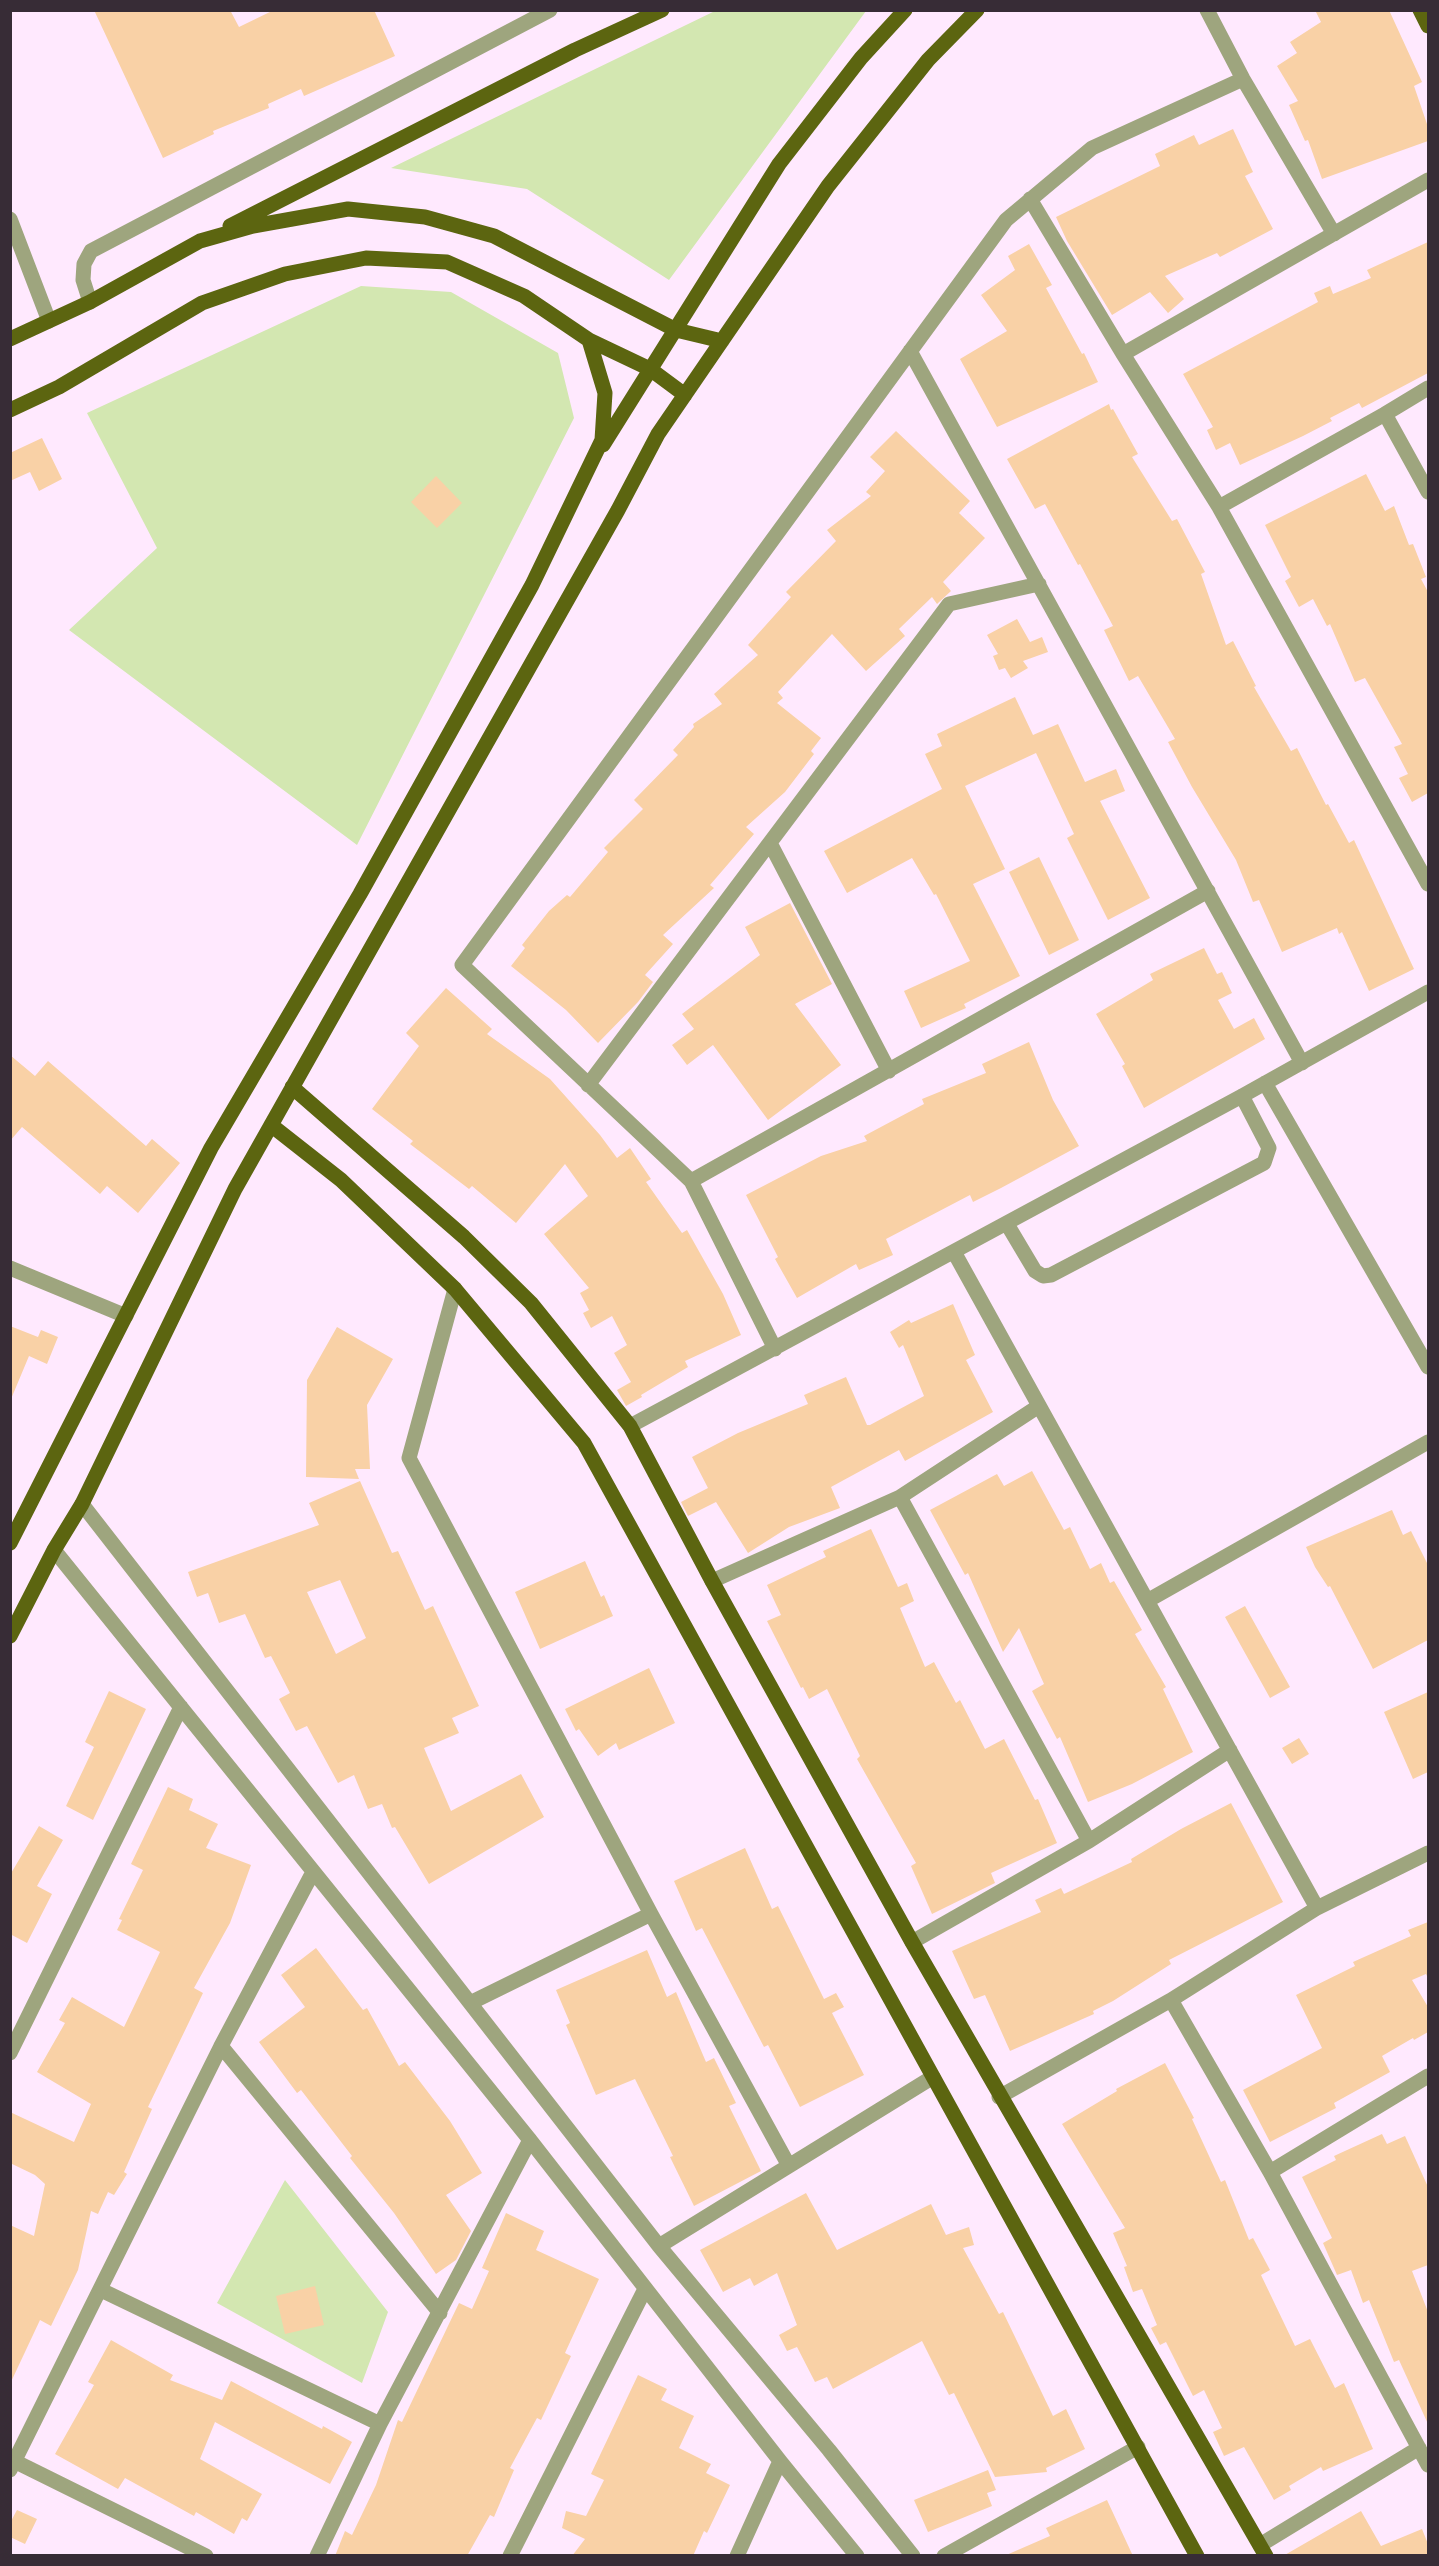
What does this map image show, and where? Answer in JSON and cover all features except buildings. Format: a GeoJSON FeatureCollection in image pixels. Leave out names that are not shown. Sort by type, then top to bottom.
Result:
{"type":"FeatureCollection","features":[{"type":"Feature","properties":{"kind":"main road"},"geometry":{"type":"LineString","coordinates":[[589,468],[779,164],[861,58],[905,10]]}},
{"type":"Feature","properties":{"kind":"main road"},"geometry":{"type":"LineString","coordinates":[[10,1636],[54,1550],[82,1504],[235,1189],[612,520],[658,434],[828,186],[928,60],[977,10]]}},
{"type":"Feature","properties":{"kind":"main road"},"geometry":{"type":"LineString","coordinates":[[1420,10],[1428,26]]}},
{"type":"Feature","properties":{"kind":"main road"},"geometry":{"type":"LineString","coordinates":[[10,339],[90,302],[200,241],[575,50],[657,12]]}},
{"type":"Feature","properties":{"kind":"main road"},"geometry":{"type":"LineString","coordinates":[[200,241],[253,226],[348,209],[425,217],[494,236],[676,330],[722,341]]}},
{"type":"Feature","properties":{"kind":"main road"},"geometry":{"type":"LineString","coordinates":[[10,410],[58,387],[202,303],[285,274],[366,258],[447,262],[524,296],[589,340],[650,369],[685,395]]}},
{"type":"Feature","properties":{"kind":"main road"},"geometry":{"type":"LineString","coordinates":[[10,1543],[211,1148],[360,894],[532,585],[589,468],[602,440],[605,393],[589,340]]}},
{"type":"Feature","properties":{"kind":"main road"},"geometry":{"type":"LineString","coordinates":[[292,1087],[464,1237],[531,1303],[630,1426],[712,1581],[999,2097],[1263,2550]]}},
{"type":"Feature","properties":{"kind":"main road"},"geometry":{"type":"LineString","coordinates":[[271,1125],[341,1180],[455,1289],[584,1443],[1197,2556]]}},
{"type":"Feature","properties":{"kind":"street"},"geometry":{"type":"LineString","coordinates":[[90,302],[83,280],[84,264],[91,251],[550,10]]}},
{"type":"Feature","properties":{"kind":"street"},"geometry":{"type":"LineString","coordinates":[[1207,10],[1243,79],[1334,234]]}},
{"type":"Feature","properties":{"kind":"street"},"geometry":{"type":"LineString","coordinates":[[775,1349],[691,1181],[462,965],[1006,220],[1092,148],[1243,79]]}},
{"type":"Feature","properties":{"kind":"street"},"geometry":{"type":"LineString","coordinates":[[1123,354],[1428,180]]}},
{"type":"Feature","properties":{"kind":"street"},"geometry":{"type":"LineString","coordinates":[[1030,200],[1219,507],[1428,884]]}},
{"type":"Feature","properties":{"kind":"street"},"geometry":{"type":"LineString","coordinates":[[10,219],[49,321]]}},
{"type":"Feature","properties":{"kind":"street"},"geometry":{"type":"LineString","coordinates":[[910,351],[1302,1063]]}},
{"type":"Feature","properties":{"kind":"street"},"geometry":{"type":"LineString","coordinates":[[1219,507],[1428,388]]}},
{"type":"Feature","properties":{"kind":"street"},"geometry":{"type":"LineString","coordinates":[[1385,414],[1428,492]]}},
{"type":"Feature","properties":{"kind":"street"},"geometry":{"type":"LineString","coordinates":[[588,1084],[949,604],[1039,584]]}},
{"type":"Feature","properties":{"kind":"street"},"geometry":{"type":"LineString","coordinates":[[770,843],[889,1071]]}},
{"type":"Feature","properties":{"kind":"street"},"geometry":{"type":"LineString","coordinates":[[691,1181],[1208,891]]}},
{"type":"Feature","properties":{"kind":"street"},"geometry":{"type":"LineString","coordinates":[[630,1426],[1242,1096],[1428,992]]}},
{"type":"Feature","properties":{"kind":"street"},"geometry":{"type":"LineString","coordinates":[[1265,1083],[1428,1366]]}},
{"type":"Feature","properties":{"kind":"street"},"geometry":{"type":"LineString","coordinates":[[1006,1224],[1035,1271],[1042,1275],[1051,1275],[1264,1163],[1269,1148],[1242,1096]]}},
{"type":"Feature","properties":{"kind":"street"},"geometry":{"type":"LineString","coordinates":[[954,1252],[1317,1908]]}},
{"type":"Feature","properties":{"kind":"street"},"geometry":{"type":"LineString","coordinates":[[10,1268],[126,1316]]}},
{"type":"Feature","properties":{"kind":"street"},"geometry":{"type":"LineString","coordinates":[[455,1289],[409,1458],[651,1914],[789,2166]]}},
{"type":"Feature","properties":{"kind":"street"},"geometry":{"type":"LineString","coordinates":[[712,1581],[900,1497],[1040,1406]]}},
{"type":"Feature","properties":{"kind":"street"},"geometry":{"type":"LineString","coordinates":[[1147,1600],[1428,1442]]}},
{"type":"Feature","properties":{"kind":"street"},"geometry":{"type":"LineString","coordinates":[[900,1497],[1089,1841]]}},
{"type":"Feature","properties":{"kind":"street"},"geometry":{"type":"LineString","coordinates":[[82,1504],[659,2247],[829,2450],[913,2556]]}},
{"type":"Feature","properties":{"kind":"street"},"geometry":{"type":"LineString","coordinates":[[54,1550],[530,2140],[780,2461],[857,2556]]}},
{"type":"Feature","properties":{"kind":"street"},"geometry":{"type":"LineString","coordinates":[[10,2053],[181,1707]]}},
{"type":"Feature","properties":{"kind":"street"},"geometry":{"type":"LineString","coordinates":[[912,1942],[1089,1841],[1230,1750]]}},
{"type":"Feature","properties":{"kind":"street"},"geometry":{"type":"LineString","coordinates":[[999,2097],[1171,2000],[1317,1908],[1428,1853]]}},
{"type":"Feature","properties":{"kind":"street"},"geometry":{"type":"LineString","coordinates":[[206,2556],[12,2464],[221,2046],[313,1872]]}},
{"type":"Feature","properties":{"kind":"street"},"geometry":{"type":"LineString","coordinates":[[470,2003],[651,1914]]}},
{"type":"Feature","properties":{"kind":"street"},"geometry":{"type":"LineString","coordinates":[[1171,2000],[1270,2172],[1428,2465]]}},
{"type":"Feature","properties":{"kind":"street"},"geometry":{"type":"LineString","coordinates":[[221,2046],[440,2313]]}},
{"type":"Feature","properties":{"kind":"street"},"geometry":{"type":"LineString","coordinates":[[659,2247],[933,2077]]}},
{"type":"Feature","properties":{"kind":"street"},"geometry":{"type":"LineString","coordinates":[[1270,2172],[1427,2081]]}},
{"type":"Feature","properties":{"kind":"street"},"geometry":{"type":"LineString","coordinates":[[317,2556],[380,2424],[530,2140]]}},
{"type":"Feature","properties":{"kind":"street"},"geometry":{"type":"LineString","coordinates":[[510,2556],[645,2289]]}},
{"type":"Feature","properties":{"kind":"street"},"geometry":{"type":"LineString","coordinates":[[101,2290],[380,2424]]}},
{"type":"Feature","properties":{"kind":"street"},"geometry":{"type":"LineString","coordinates":[[944,2556],[1138,2447]]}},
{"type":"Feature","properties":{"kind":"street"},"geometry":{"type":"LineString","coordinates":[[1263,2550],[1419,2448]]}},
{"type":"Feature","properties":{"kind":"street"},"geometry":{"type":"LineString","coordinates":[[737,2556],[780,2461]]}},
{"type":"Feature","properties":{"kind":"green space"},"geometry":{"type":"Polygon","coordinates":[[[717,10],[866,11],[669,280],[527,189],[391,168],[717,10]]]}},
{"type":"Feature","properties":{"kind":"green space"},"geometry":{"type":"Polygon","coordinates":[[[361,286],[451,292],[558,353],[574,418],[357,845],[69,630],[157,548],[87,413],[361,286]]]}},
{"type":"Feature","properties":{"kind":"green space"},"geometry":{"type":"Polygon","coordinates":[[[285,2180],[388,2312],[362,2383],[217,2303],[285,2180]]]}}]}
